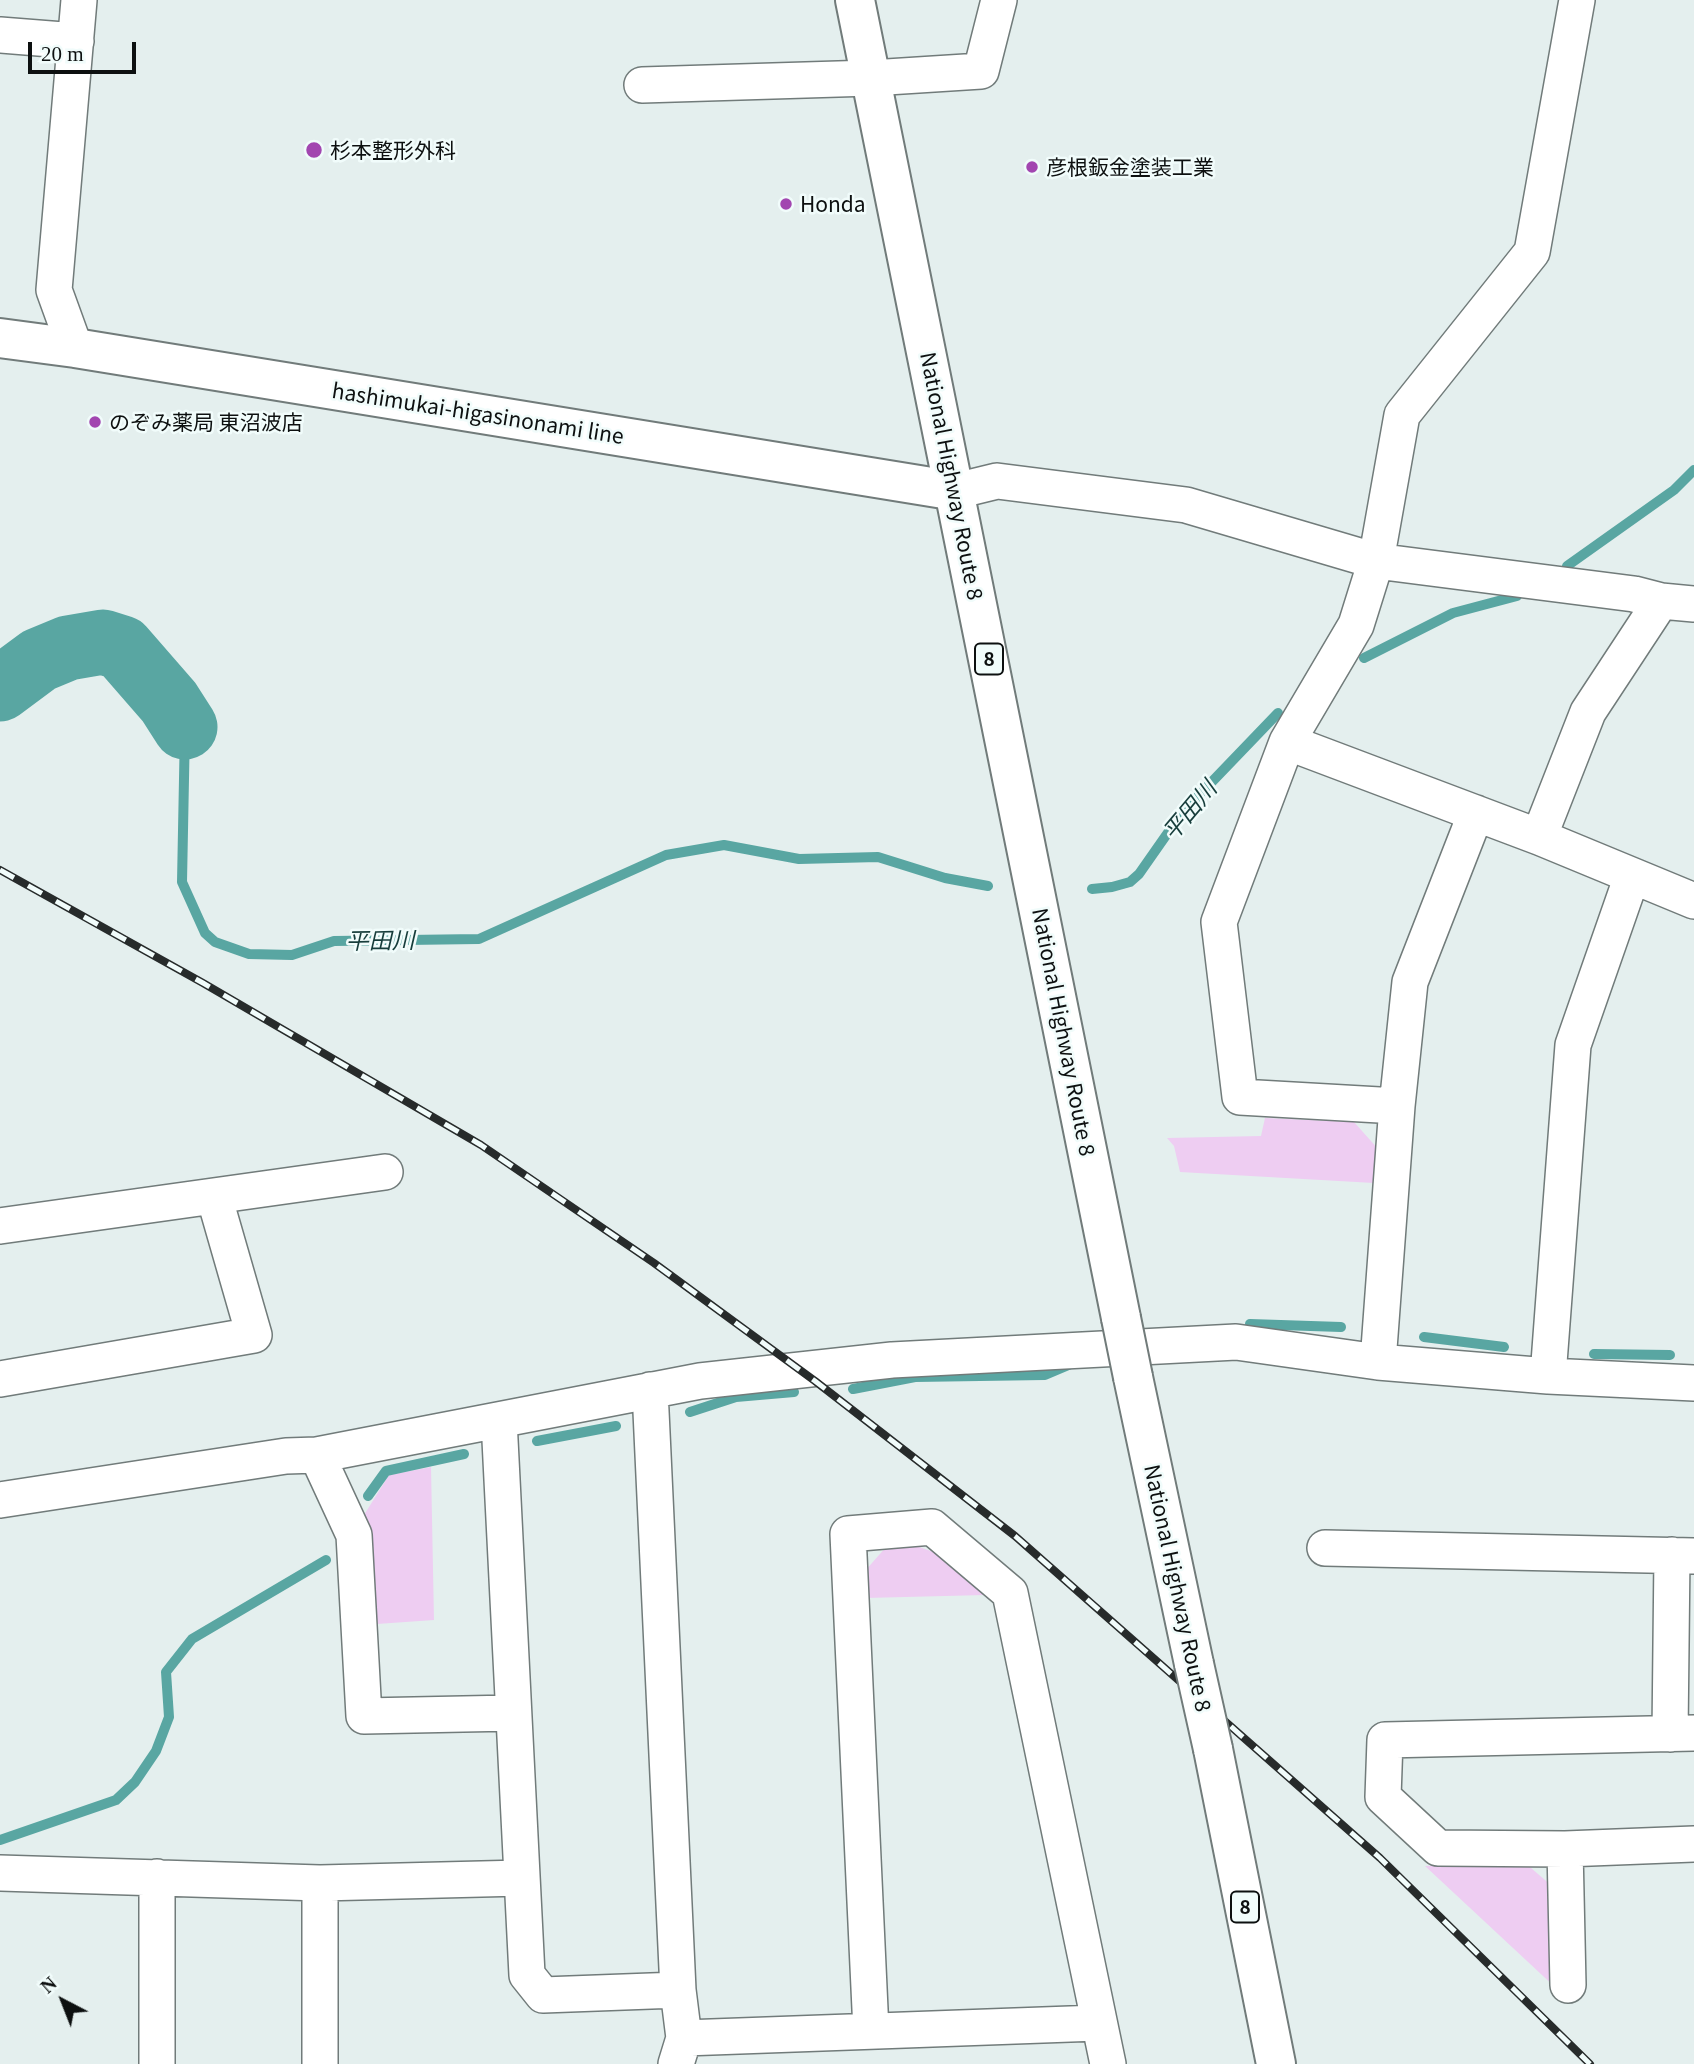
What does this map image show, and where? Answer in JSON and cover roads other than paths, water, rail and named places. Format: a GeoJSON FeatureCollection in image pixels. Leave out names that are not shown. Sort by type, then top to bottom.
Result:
{"type":"FeatureCollection","features":[{"type":"Feature","properties":{"kind":"main road","name":"National Highway Route 8"},"geometry":{"type":"LineString","coordinates":[[855,0],[1133,1377],[1213,1749],[1276,2064]]}},
{"type":"Feature","properties":{"kind":"main road","name":"hashimukai-higasinonami line"},"geometry":{"type":"LineString","coordinates":[[0,338],[956,491]]}},
{"type":"Feature","properties":{"kind":"street"},"geometry":{"type":"LineString","coordinates":[[75,348],[54,290],[79,0]]}},
{"type":"Feature","properties":{"kind":"street"},"geometry":{"type":"LineString","coordinates":[[642,85],[871,78],[981,71],[999,0]]}},
{"type":"Feature","properties":{"kind":"street"},"geometry":{"type":"LineString","coordinates":[[1396,1106],[1240,1097],[1219,922],[1287,742],[1356,625],[1376,561],[1402,415],[1532,252],[1577,0]]}},
{"type":"Feature","properties":{"kind":"street"},"geometry":{"type":"LineString","coordinates":[[0,35],[76,41]]}},
{"type":"Feature","properties":{"kind":"street"},"geometry":{"type":"LineString","coordinates":[[956,491],[997,481],[1186,505],[1376,561],[1634,594],[1677,603],[1588,712],[1539,837]]}},
{"type":"Feature","properties":{"kind":"street"},"geometry":{"type":"LineString","coordinates":[[1287,742],[1539,837],[1694,901]]}},
{"type":"Feature","properties":{"kind":"street"},"geometry":{"type":"LineString","coordinates":[[1378,1362],[1396,1106],[1410,982],[1476,813]]}},
{"type":"Feature","properties":{"kind":"street"},"geometry":{"type":"LineString","coordinates":[[1548,1376],[1573,1045],[1632,876]]}},
{"type":"Feature","properties":{"kind":"street"},"geometry":{"type":"LineString","coordinates":[[0,1226],[386,1172]]}},
{"type":"Feature","properties":{"kind":"street"},"geometry":{"type":"LineString","coordinates":[[0,1379],[254,1335],[214,1196]]}},
{"type":"Feature","properties":{"kind":"street"},"geometry":{"type":"LineString","coordinates":[[0,1500],[286,1455],[317,1455],[700,1381],[892,1360],[1236,1342],[1378,1362],[1548,1376],[1694,1383]]}},
{"type":"Feature","properties":{"kind":"street"},"geometry":{"type":"LineString","coordinates":[[650,1390],[680,2051],[871,2031],[1098,2023]]}},
{"type":"Feature","properties":{"kind":"street"},"geometry":{"type":"LineString","coordinates":[[499,1420],[527,1975],[543,1995],[678,1990]]}},
{"type":"Feature","properties":{"kind":"street"},"geometry":{"type":"LineString","coordinates":[[317,1455],[354,1535],[364,1716],[513,1713]]}},
{"type":"Feature","properties":{"kind":"street"},"geometry":{"type":"LineString","coordinates":[[871,2031],[848,1534],[932,1527],[1010,1593],[1108,2064]]}},
{"type":"Feature","properties":{"kind":"street"},"geometry":{"type":"LineString","coordinates":[[1325,1548],[1683,1555],[1682,1733],[1385,1740],[1383,1797],[1438,1848],[1565,1849],[1694,1844]]}},
{"type":"Feature","properties":{"kind":"street"},"geometry":{"type":"LineString","coordinates":[[1565,1849],[1568,1985]]}},
{"type":"Feature","properties":{"kind":"street"},"geometry":{"type":"LineString","coordinates":[[0,1873],[320,1883],[522,1878]]}},
{"type":"Feature","properties":{"kind":"street"},"geometry":{"type":"LineString","coordinates":[[157,1877],[157,2064]]}},
{"type":"Feature","properties":{"kind":"street"},"geometry":{"type":"LineString","coordinates":[[320,1883],[320,2064]]}},
{"type":"Feature","properties":{"kind":"waterway","name":"平田川"},"geometry":{"type":"LineString","coordinates":[[1567,566],[1674,490],[1694,470]]}},
{"type":"Feature","properties":{"kind":"waterway","name":"平田川"},"geometry":{"type":"LineString","coordinates":[[1364,658],[1453,613],[1517,596]]}},
{"type":"Feature","properties":{"kind":"waterway","name":"平田川"},"geometry":{"type":"LineString","coordinates":[[0,689],[39,660],[68,648],[103,642],[122,648],[169,702],[185,727]]}},
{"type":"Feature","properties":{"kind":"waterway","name":"平田川"},"geometry":{"type":"LineString","coordinates":[[1092,889],[1130,882],[1139,874],[1181,814],[1278,713]]}},
{"type":"Feature","properties":{"kind":"waterway","name":"平田川"},"geometry":{"type":"LineString","coordinates":[[185,727],[182,882],[205,933],[215,942],[249,954],[292,955],[334,941],[479,939],[666,855],[724,845],[799,859],[878,857],[945,878],[988,886]]}},
{"type":"Feature","properties":{"kind":"waterway"},"geometry":{"type":"LineString","coordinates":[[1250,1324],[1341,1327]]}},
{"type":"Feature","properties":{"kind":"waterway"},"geometry":{"type":"LineString","coordinates":[[1424,1337],[1504,1347]]}},
{"type":"Feature","properties":{"kind":"waterway"},"geometry":{"type":"LineString","coordinates":[[1594,1354],[1670,1355]]}},
{"type":"Feature","properties":{"kind":"waterway"},"geometry":{"type":"LineString","coordinates":[[853,1389],[915,1377],[1045,1375],[1071,1364]]}},
{"type":"Feature","properties":{"kind":"waterway"},"geometry":{"type":"LineString","coordinates":[[690,1412],[736,1397],[794,1392]]}},
{"type":"Feature","properties":{"kind":"waterway"},"geometry":{"type":"LineString","coordinates":[[537,1441],[616,1426]]}},
{"type":"Feature","properties":{"kind":"waterway"},"geometry":{"type":"LineString","coordinates":[[368,1496],[386,1471],[464,1454]]}},
{"type":"Feature","properties":{"kind":"waterway"},"geometry":{"type":"LineString","coordinates":[[0,1840],[116,1800],[135,1782],[156,1751],[169,1717],[166,1672],[192,1639],[326,1560]]}},
{"type":"Feature","properties":{"kind":"railway"},"geometry":{"type":"LineString","coordinates":[[0,870],[203,983],[481,1145],[654,1263],[815,1381],[1015,1536],[1380,1858],[1590,2064]]}},
{"type":"Feature","properties":{"kind":"place","name":"杉本整形外科"},"geometry":{"type":"Point","coordinates":[314,150]}},
{"type":"Feature","properties":{"kind":"place","name":"彦根鈑金塗装工業"},"geometry":{"type":"Point","coordinates":[1032,167]}},
{"type":"Feature","properties":{"kind":"place","name":"Honda"},"geometry":{"type":"Point","coordinates":[786,204]}},
{"type":"Feature","properties":{"kind":"place","name":"のぞみ薬局 東沼波店"},"geometry":{"type":"Point","coordinates":[95,422]}}]}
